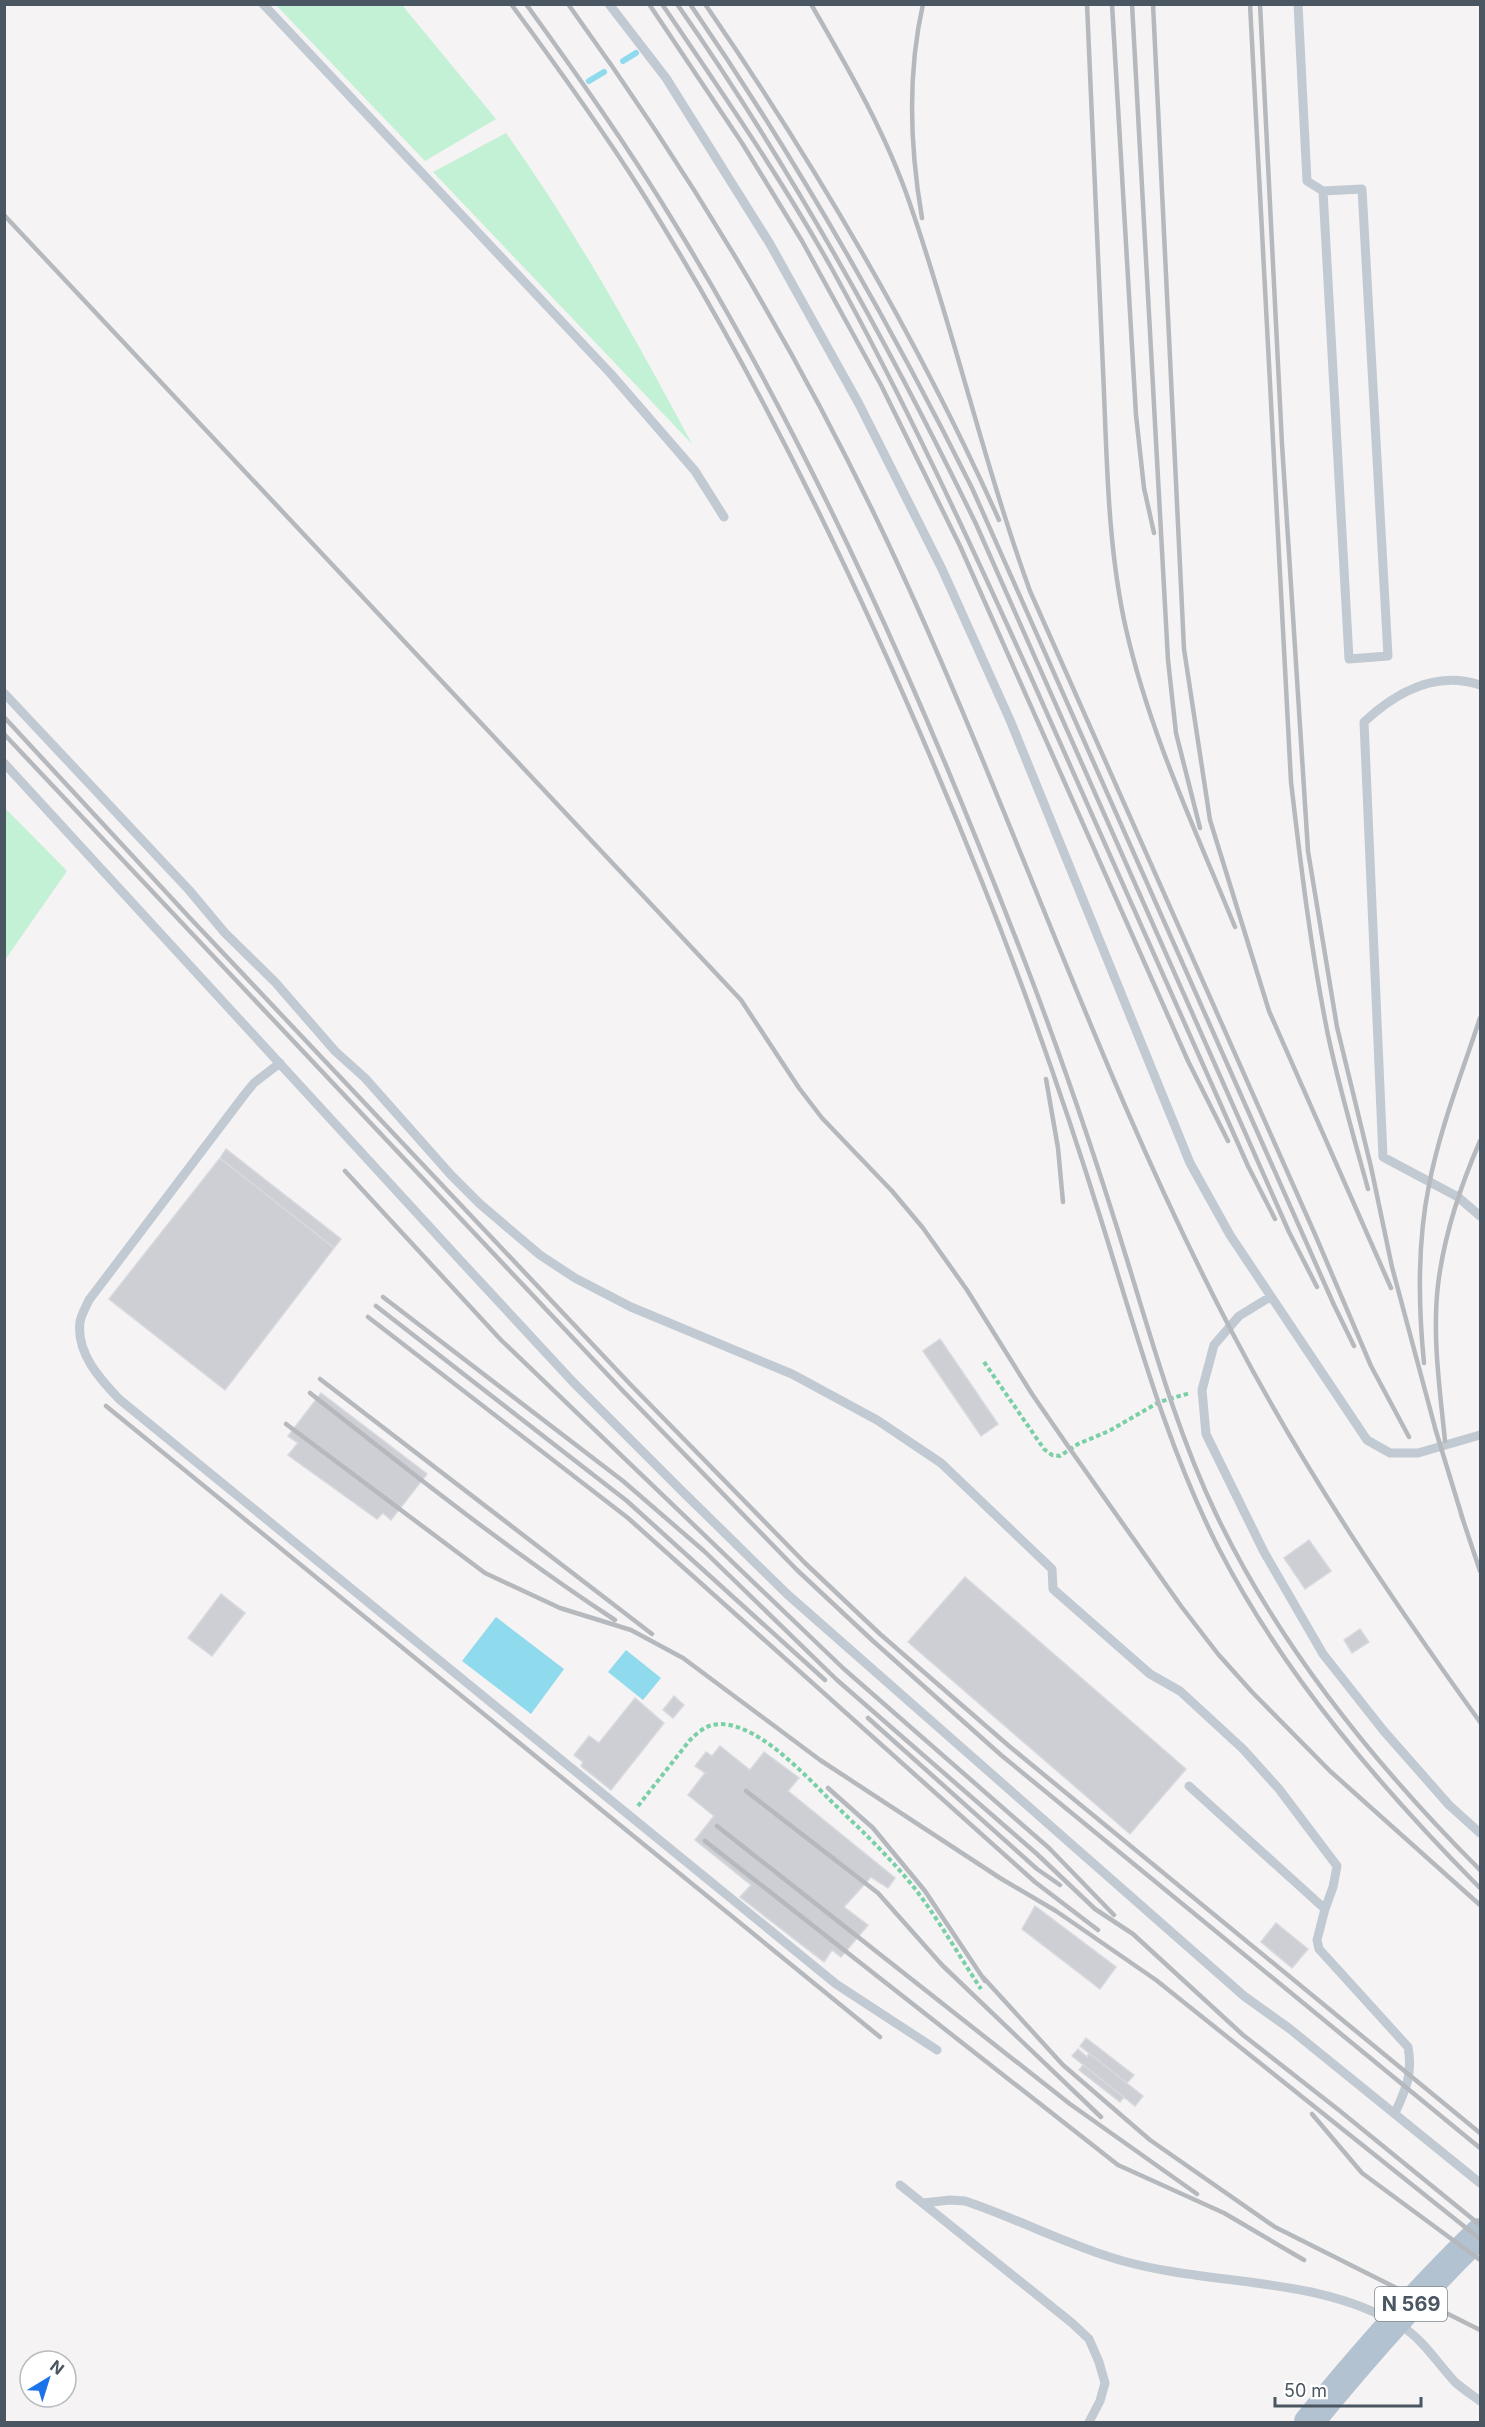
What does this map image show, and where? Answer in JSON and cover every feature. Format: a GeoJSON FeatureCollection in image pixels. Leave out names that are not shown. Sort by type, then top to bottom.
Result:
{"type":"FeatureCollection","features":[{"type":"Feature","properties":{"kind":"main road","name":"N 569"},"geometry":{"type":"LineString","coordinates":[[1309,2422],[1344,2378],[1440,2272],[1480,2233]]}},
{"type":"Feature","properties":{"kind":"lane"},"geometry":{"type":"LineString","coordinates":[[262,4],[611,374],[695,471],[724,517]]}},
{"type":"Feature","properties":{"kind":"lane"},"geometry":{"type":"LineString","coordinates":[[609,4],[666,78],[770,244],[859,404],[942,569],[1010,720],[1190,1162],[1230,1235],[1367,1440],[1390,1453],[1418,1454],[1480,1435]]}},
{"type":"Feature","properties":{"kind":"lane"},"geometry":{"type":"LineString","coordinates":[[1298,4],[1307,181],[1323,191],[1362,189],[1388,656],[1349,659],[1323,191]]}},
{"type":"Feature","properties":{"kind":"lane"},"geometry":{"type":"LineString","coordinates":[[1480,685],[1444,681],[1406,690],[1381,705],[1364,722],[1383,1157],[1458,1197],[1480,1215]]}},
{"type":"Feature","properties":{"kind":"lane"},"geometry":{"type":"LineString","coordinates":[[4,693],[189,890],[225,933],[275,982],[334,1051],[365,1078],[480,1204],[540,1255],[575,1278],[631,1307],[792,1374],[877,1420],[941,1462],[1052,1569],[1053,1589],[1150,1674],[1180,1691],[1243,1749],[1279,1789],[1337,1866],[1317,1940],[1319,1949],[1408,2047],[1411,2066],[1403,2097],[1395,2113]]}},
{"type":"Feature","properties":{"kind":"lane"},"geometry":{"type":"LineString","coordinates":[[4,763],[573,1383],[787,1594],[1244,1996],[1290,2029],[1480,2182]]}},
{"type":"Feature","properties":{"kind":"lane"},"geometry":{"type":"LineString","coordinates":[[280,1063],[245,1094],[89,1300],[80,1320],[80,1339],[98,1377],[119,1400],[836,1984],[937,2050]]}},
{"type":"Feature","properties":{"kind":"lane"},"geometry":{"type":"LineString","coordinates":[[1270,1297],[1239,1316],[1214,1346],[1202,1390],[1206,1434],[1264,1552],[1323,1654],[1383,1730],[1442,1797],[1480,1833]]}},
{"type":"Feature","properties":{"kind":"lane"},"geometry":{"type":"LineString","coordinates":[[1189,1785],[1325,1909]]}},
{"type":"Feature","properties":{"kind":"lane"},"geometry":{"type":"LineString","coordinates":[[900,2186],[1089,2339],[1105,2383],[1100,2401],[1089,2422]]}},
{"type":"Feature","properties":{"kind":"lane"},"geometry":{"type":"LineString","coordinates":[[923,2204],[950,2200],[965,2201],[1069,2243],[1124,2261],[1183,2274],[1322,2293],[1368,2308],[1403,2327],[1422,2343],[1457,2384],[1480,2401]]}},
{"type":"Feature","properties":{"kind":"path"},"geometry":{"type":"LineString","coordinates":[[984,1362],[1044,1449],[1052,1455],[1060,1456],[1078,1444],[1109,1431],[1159,1402],[1202,1390]]}},
{"type":"Feature","properties":{"kind":"path"},"geometry":{"type":"LineString","coordinates":[[630,1816],[690,1740],[700,1731],[712,1725],[728,1725],[755,1735],[806,1774],[878,1845],[916,1891],[981,1989]]}},
{"type":"Feature","properties":{"kind":"green space"},"geometry":{"type":"Polygon","coordinates":[[[276,5],[402,5],[496,119],[425,161],[276,5]]]}},
{"type":"Feature","properties":{"kind":"green space"},"geometry":{"type":"Polygon","coordinates":[[[506,133],[557,208],[604,286],[692,444],[433,172],[506,133]]]}},
{"type":"Feature","properties":{"kind":"green space"},"geometry":{"type":"Polygon","coordinates":[[[5,808],[67,871],[5,960],[5,808]]]}},
{"type":"Feature","properties":{"kind":"water"},"geometry":{"type":"Polygon","coordinates":[[[496,1617],[564,1669],[531,1714],[462,1661],[496,1617]]]}},
{"type":"Feature","properties":{"kind":"water"},"geometry":{"type":"Polygon","coordinates":[[[626,1650],[661,1678],[643,1700],[608,1672],[626,1650]]]}},
{"type":"Feature","properties":{"kind":"building"},"geometry":{"type":"Polygon","coordinates":[[[226,1149],[341,1239],[334,1248],[220,1158],[226,1149]]]}},
{"type":"Feature","properties":{"kind":"building"},"geometry":{"type":"Polygon","coordinates":[[[220,1158],[334,1248],[225,1390],[109,1299],[220,1158]]]}},
{"type":"Feature","properties":{"kind":"building"},"geometry":{"type":"Polygon","coordinates":[[[940,1339],[998,1424],[981,1436],[923,1351],[940,1339]]]}},
{"type":"Feature","properties":{"kind":"building"},"geometry":{"type":"Polygon","coordinates":[[[321,1393],[427,1474],[391,1520],[383,1513],[377,1519],[288,1455],[298,1443],[288,1436],[321,1393]]]}},
{"type":"Feature","properties":{"kind":"building"},"geometry":{"type":"Polygon","coordinates":[[[1309,1540],[1331,1571],[1305,1589],[1284,1558],[1309,1540]]]}},
{"type":"Feature","properties":{"kind":"building"},"geometry":{"type":"Polygon","coordinates":[[[965,1577],[1186,1769],[1130,1834],[908,1642],[965,1577]]]}},
{"type":"Feature","properties":{"kind":"building"},"geometry":{"type":"Polygon","coordinates":[[[221,1594],[245,1613],[212,1656],[188,1638],[221,1594]]]}},
{"type":"Feature","properties":{"kind":"building"},"geometry":{"type":"Polygon","coordinates":[[[1360,1629],[1369,1642],[1352,1653],[1344,1640],[1360,1629]]]}},
{"type":"Feature","properties":{"kind":"building"},"geometry":{"type":"Polygon","coordinates":[[[674,1696],[684,1705],[673,1718],[663,1710],[674,1696]]]}},
{"type":"Feature","properties":{"kind":"building"},"geometry":{"type":"Polygon","coordinates":[[[635,1698],[664,1723],[611,1790],[581,1766],[583,1762],[574,1755],[589,1736],[599,1743],[635,1698]]]}},
{"type":"Feature","properties":{"kind":"building"},"geometry":{"type":"Polygon","coordinates":[[[720,1746],[750,1770],[764,1752],[799,1778],[788,1791],[895,1878],[888,1888],[871,1877],[844,1907],[868,1925],[841,1957],[832,1950],[824,1962],[740,1897],[751,1885],[695,1840],[714,1816],[688,1795],[705,1773],[695,1766],[706,1752],[712,1756],[720,1746]]]}},
{"type":"Feature","properties":{"kind":"building"},"geometry":{"type":"Polygon","coordinates":[[[1035,1906],[1116,1967],[1100,1989],[1022,1929],[1035,1906]]]}},
{"type":"Feature","properties":{"kind":"building"},"geometry":{"type":"Polygon","coordinates":[[[1276,1923],[1308,1949],[1292,1968],[1261,1942],[1276,1923]]]}},
{"type":"Feature","properties":{"kind":"building"},"geometry":{"type":"Polygon","coordinates":[[[1086,2038],[1134,2075],[1127,2083],[1080,2046],[1086,2038]]]}},
{"type":"Feature","properties":{"kind":"building"},"geometry":{"type":"Polygon","coordinates":[[[1078,2049],[1087,2057],[1089,2053],[1143,2096],[1135,2106],[1072,2056],[1078,2049]]]}},
{"type":"Feature","properties":{"kind":"building"},"geometry":{"type":"Polygon","coordinates":[[[1083,2065],[1124,2097],[1120,2102],[1079,2070],[1083,2065]]]}},
{"type":"Feature","properties":{"kind":"waterway"},"geometry":{"type":"LineString","coordinates":[[623,61],[636,53]]}},
{"type":"Feature","properties":{"kind":"waterway"},"geometry":{"type":"LineString","coordinates":[[589,81],[604,72]]}},
{"type":"Feature","properties":{"kind":"railway"},"geometry":{"type":"LineString","coordinates":[[511,4],[609,142],[690,271],[783,440],[868,616],[946,794],[1015,967],[1075,1139],[1168,1431],[1200,1510],[1219,1549],[1273,1641],[1337,1728],[1407,1811],[1480,1888]]}},
{"type":"Feature","properties":{"kind":"railway"},"geometry":{"type":"LineString","coordinates":[[526,4],[640,168],[727,312],[822,492],[909,678],[988,867],[1039,999],[1092,1149],[1178,1422],[1202,1484],[1241,1564],[1300,1658],[1333,1703],[1404,1789],[1480,1870]]}},
{"type":"Feature","properties":{"kind":"railway"},"geometry":{"type":"LineString","coordinates":[[568,4],[657,133],[741,266],[854,472],[975,740],[1097,1040],[1140,1139],[1185,1237],[1260,1385],[1349,1532],[1413,1628],[1480,1722]]}},
{"type":"Feature","properties":{"kind":"railway"},"geometry":{"type":"LineString","coordinates":[[649,4],[742,143],[802,241],[881,385],[960,546],[1188,1061],[1228,1141]]}},
{"type":"Feature","properties":{"kind":"railway"},"geometry":{"type":"LineString","coordinates":[[662,4],[792,201],[832,269],[885,369],[983,572],[1248,1166],[1275,1219]]}},
{"type":"Feature","properties":{"kind":"railway"},"geometry":{"type":"LineString","coordinates":[[677,4],[760,130],[837,258],[943,457],[976,524],[1289,1232],[1317,1287]]}},
{"type":"Feature","properties":{"kind":"railway"},"geometry":{"type":"LineString","coordinates":[[690,4],[767,122],[840,241],[908,363],[972,488],[1354,1346]]}},
{"type":"Feature","properties":{"kind":"railway"},"geometry":{"type":"LineString","coordinates":[[705,4],[787,128],[864,255],[935,386],[999,520]]}},
{"type":"Feature","properties":{"kind":"railway"},"geometry":{"type":"LineString","coordinates":[[811,4],[865,101],[890,152],[910,204],[941,300],[998,495],[1030,591],[1371,1366],[1409,1437]]}},
{"type":"Feature","properties":{"kind":"railway"},"geometry":{"type":"LineString","coordinates":[[922,218],[915,165],[912,84],[923,4]]}},
{"type":"Feature","properties":{"kind":"railway"},"geometry":{"type":"LineString","coordinates":[[1087,4],[1107,467],[1111,533],[1120,597],[1136,668],[1160,744],[1235,927]]}},
{"type":"Feature","properties":{"kind":"railway"},"geometry":{"type":"LineString","coordinates":[[1112,4],[1136,415],[1144,488],[1154,533]]}},
{"type":"Feature","properties":{"kind":"railway"},"geometry":{"type":"LineString","coordinates":[[1132,4],[1168,660],[1176,733],[1200,828]]}},
{"type":"Feature","properties":{"kind":"railway"},"geometry":{"type":"LineString","coordinates":[[1153,4],[1184,649],[1210,820],[1269,1011],[1391,1288]]}},
{"type":"Feature","properties":{"kind":"railway"},"geometry":{"type":"LineString","coordinates":[[1250,4],[1291,782],[1316,972],[1337,1074],[1368,1189]]}},
{"type":"Feature","properties":{"kind":"railway"},"geometry":{"type":"LineString","coordinates":[[1260,4],[1282,444],[1308,851],[1337,1027],[1371,1167],[1392,1267],[1437,1435]]}},
{"type":"Feature","properties":{"kind":"railway"},"geometry":{"type":"LineString","coordinates":[[4,215],[741,1000],[799,1088],[822,1118],[892,1191],[923,1228],[967,1290],[1032,1394],[1070,1449],[1181,1606],[1218,1654],[1330,1771],[1480,1905]]}},
{"type":"Feature","properties":{"kind":"railway"},"geometry":{"type":"LineString","coordinates":[[4,717],[190,918],[630,1384],[805,1563],[880,1634],[1009,1746],[1480,2133]]}},
{"type":"Feature","properties":{"kind":"railway"},"geometry":{"type":"LineString","coordinates":[[4,734],[623,1391],[797,1570],[1001,1755],[1480,2148]]}},
{"type":"Feature","properties":{"kind":"railway"},"geometry":{"type":"LineString","coordinates":[[1424,1363],[1420,1274],[1425,1207],[1439,1143],[1480,1018]]}},
{"type":"Feature","properties":{"kind":"railway"},"geometry":{"type":"LineString","coordinates":[[1046,1079],[1058,1148],[1063,1202]]}},
{"type":"Feature","properties":{"kind":"railway"},"geometry":{"type":"LineString","coordinates":[[1445,1441],[1436,1344],[1438,1285],[1444,1248],[1454,1212],[1480,1141]]}},
{"type":"Feature","properties":{"kind":"railway"},"geometry":{"type":"LineString","coordinates":[[345,1171],[501,1340],[844,1669],[1049,1848],[1114,1915]]}},
{"type":"Feature","properties":{"kind":"railway"},"geometry":{"type":"LineString","coordinates":[[383,1297],[623,1481],[704,1551],[837,1680],[1037,1854],[1095,1909],[1133,1934],[1243,2035],[1480,2225]]}},
{"type":"Feature","properties":{"kind":"railway"},"geometry":{"type":"LineString","coordinates":[[376,1306],[627,1501],[825,1680]]}},
{"type":"Feature","properties":{"kind":"railway"},"geometry":{"type":"LineString","coordinates":[[368,1317],[628,1518],[1035,1882],[1098,1930]]}},
{"type":"Feature","properties":{"kind":"railway"},"geometry":{"type":"LineString","coordinates":[[320,1379],[652,1634]]}},
{"type":"Feature","properties":{"kind":"railway"},"geometry":{"type":"LineString","coordinates":[[310,1393],[498,1538],[615,1620]]}},
{"type":"Feature","properties":{"kind":"railway"},"geometry":{"type":"LineString","coordinates":[[106,1406],[880,2037]]}},
{"type":"Feature","properties":{"kind":"railway"},"geometry":{"type":"LineString","coordinates":[[286,1424],[485,1573],[560,1608],[631,1630],[683,1658],[820,1760],[1000,1878],[1056,1911],[1156,1980],[1480,2239]]}},
{"type":"Feature","properties":{"kind":"railway"},"geometry":{"type":"LineString","coordinates":[[1435,1428],[1464,1523]]}},
{"type":"Feature","properties":{"kind":"railway"},"geometry":{"type":"LineString","coordinates":[[1461,1514],[1480,1571]]}},
{"type":"Feature","properties":{"kind":"railway"},"geometry":{"type":"LineString","coordinates":[[868,1718],[1037,1869],[1060,1885]]}},
{"type":"Feature","properties":{"kind":"railway"},"geometry":{"type":"LineString","coordinates":[[828,1788],[873,1828],[925,1891],[985,1981]]}},
{"type":"Feature","properties":{"kind":"railway"},"geometry":{"type":"LineString","coordinates":[[746,1791],[878,1893],[942,1965],[1101,2117]]}},
{"type":"Feature","properties":{"kind":"railway"},"geometry":{"type":"LineString","coordinates":[[717,1826],[1070,2104],[1197,2194]]}},
{"type":"Feature","properties":{"kind":"railway"},"geometry":{"type":"LineString","coordinates":[[705,1841],[1118,2165],[1224,2213],[1304,2260]]}},
{"type":"Feature","properties":{"kind":"railway"},"geometry":{"type":"LineString","coordinates":[[980,1974],[1063,2065],[1150,2140],[1275,2227],[1480,2330]]}},
{"type":"Feature","properties":{"kind":"railway"},"geometry":{"type":"LineString","coordinates":[[1312,2114],[1362,2173],[1480,2260]]}}]}
